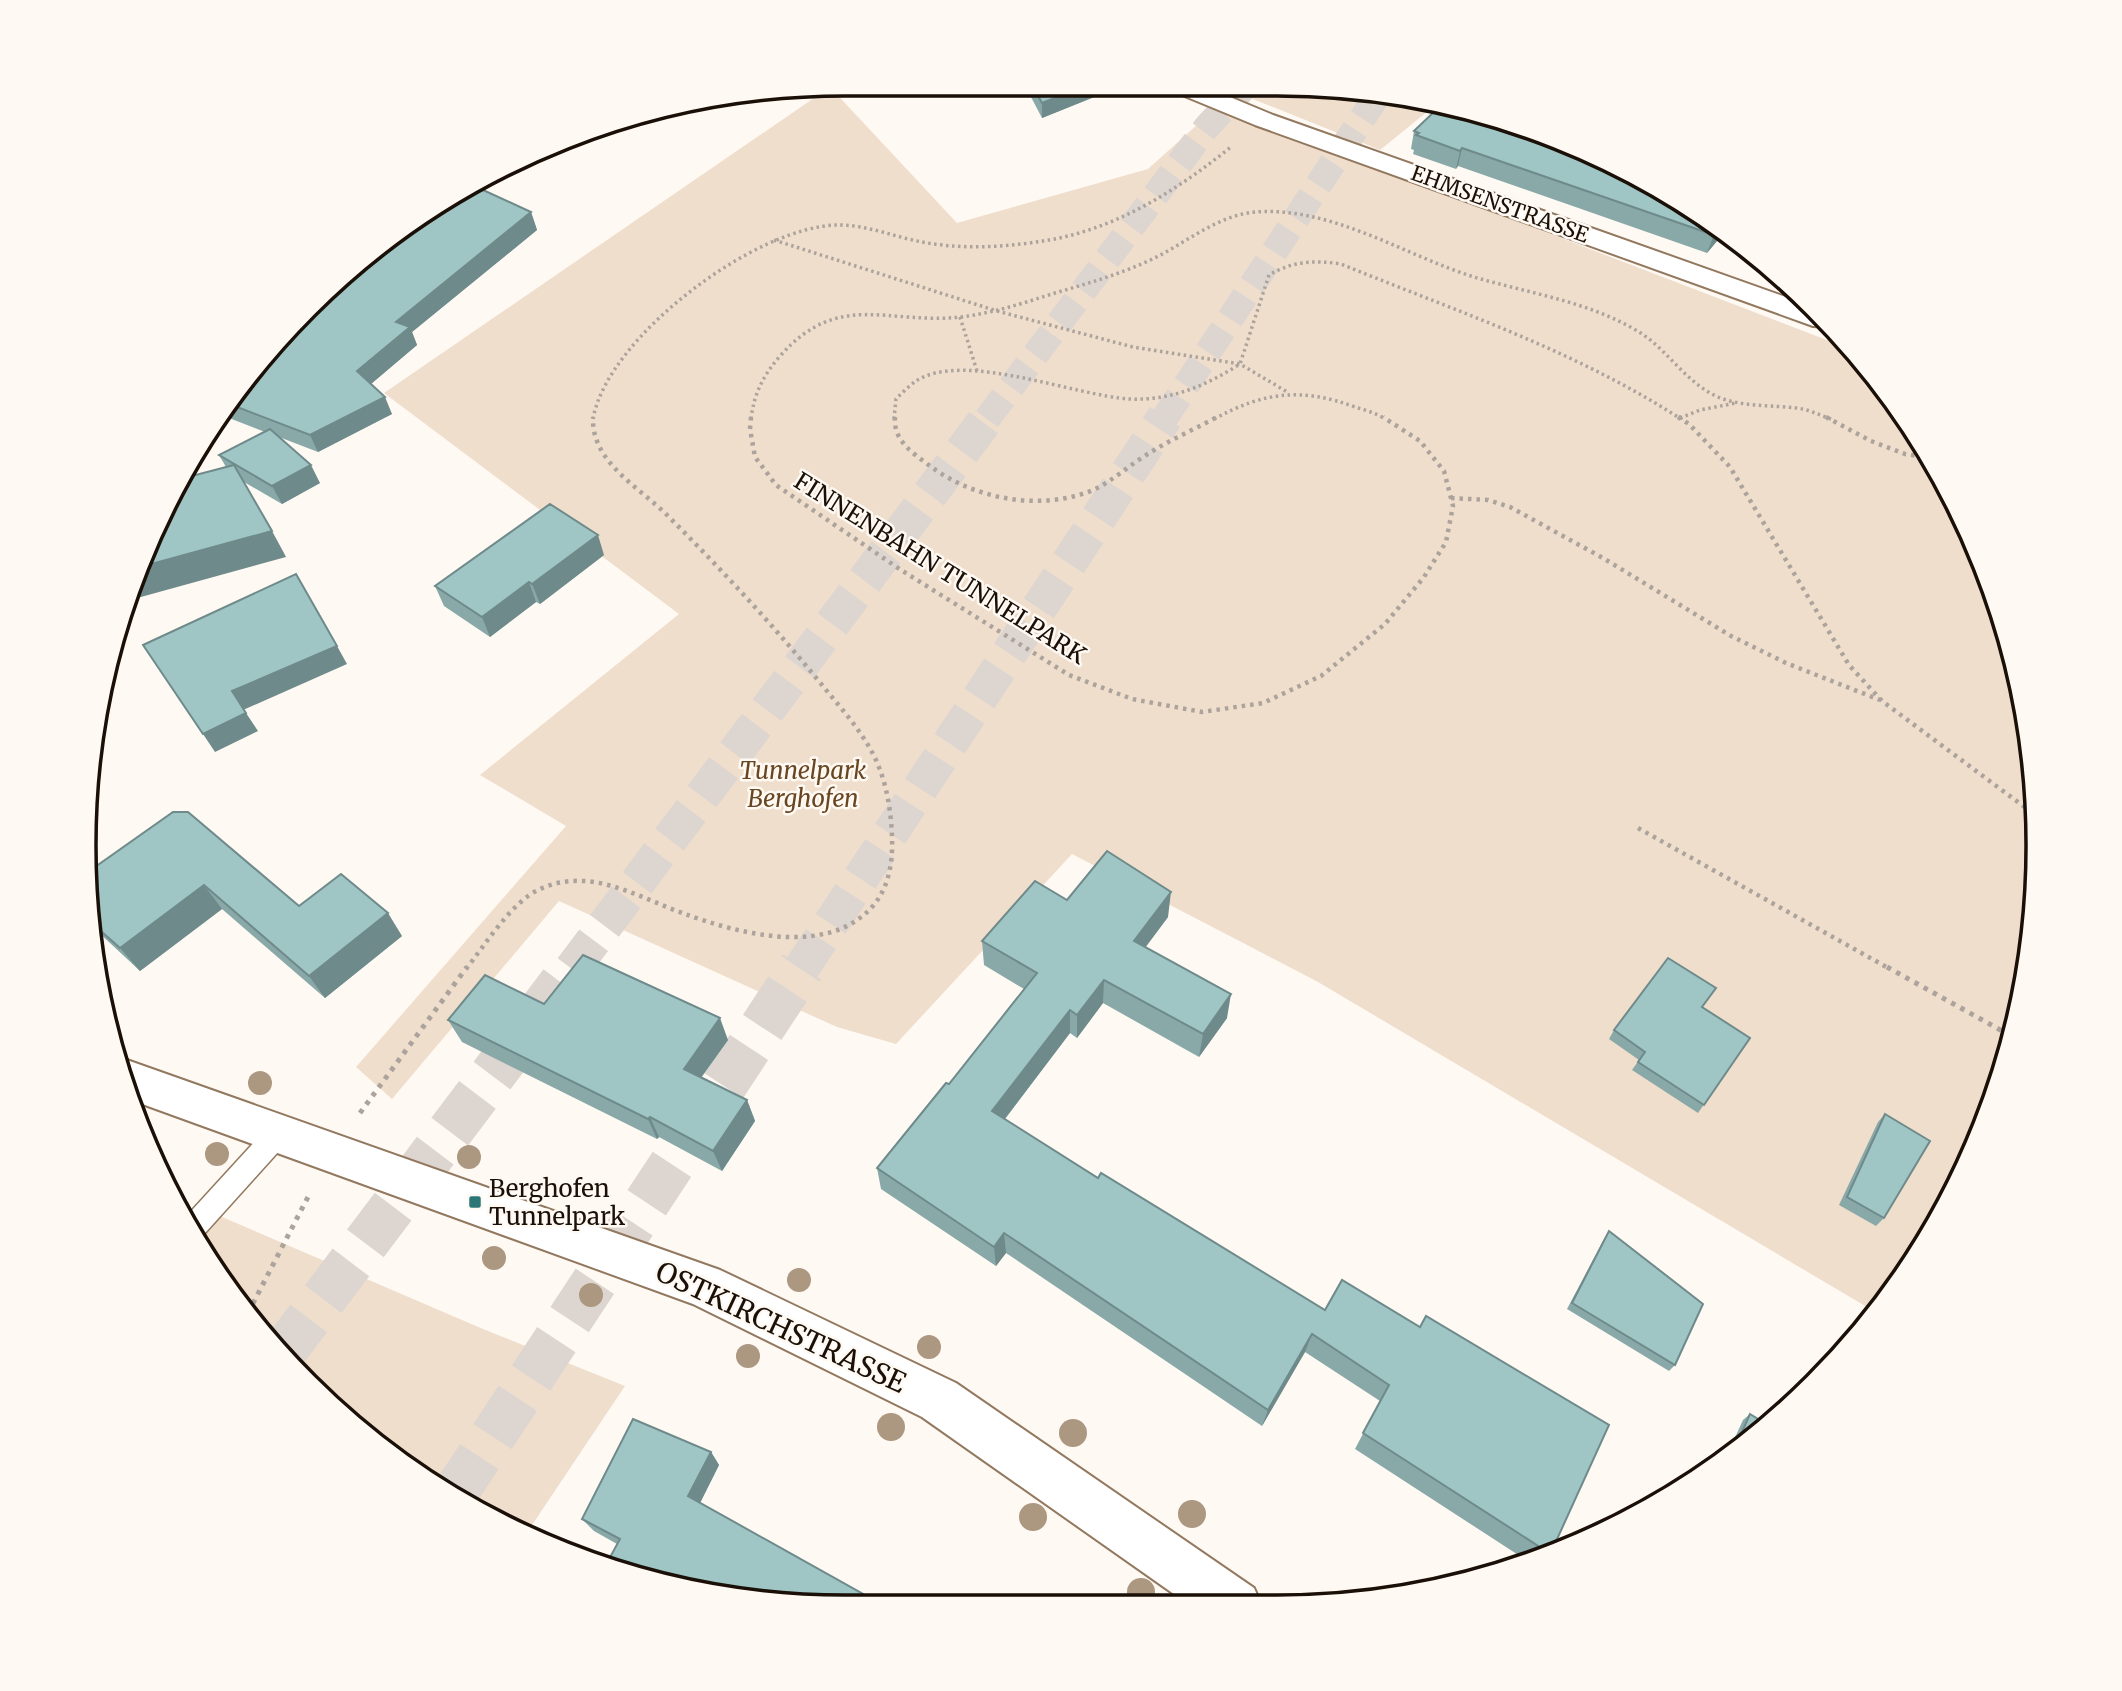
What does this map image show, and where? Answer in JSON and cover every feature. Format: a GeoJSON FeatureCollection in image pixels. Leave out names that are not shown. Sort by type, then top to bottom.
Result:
{"type":"FeatureCollection","features":[{"type":"Feature","properties":{"kind":"street","name":"EHMSENSTRASSE"},"geometry":{"type":"LineString","coordinates":[[1206,96],[1264,120],[1803,313]]}},
{"type":"Feature","properties":{"kind":"street","name":"OSTKIRCHSTRASSE"},"geometry":{"type":"LineString","coordinates":[[135,1082],[704,1286],[926,1394],[1220,1595]]}},
{"type":"Feature","properties":{"kind":"lane"},"geometry":{"type":"LineString","coordinates":[[198,1222],[279,1133]]}},
{"type":"Feature","properties":{"kind":"path"},"geometry":{"type":"LineString","coordinates":[[385,1079],[459,975],[528,895],[553,884],[576,879],[595,881],[689,915],[774,936],[812,936],[847,929],[867,915],[881,896],[890,872],[891,815],[876,759],[862,736],[793,649],[668,517],[600,450],[592,432],[592,415],[606,383],[645,331],[695,287],[773,240],[806,228],[839,225],[933,244],[1004,244],[1064,237],[1089,231],[1138,210],[1195,176],[1264,120]]}},
{"type":"Feature","properties":{"kind":"path","name":"FINNENBAHN TUNNELPARK"},"geometry":{"type":"LineString","coordinates":[[1240,364],[1212,382],[1182,393],[1132,399],[977,371],[947,372],[917,380],[896,399],[894,425],[904,447],[934,470],[971,490],[1011,499],[1050,501],[1089,492],[1151,452],[1242,404],[1289,393],[1326,396],[1381,416],[1420,441],[1444,471],[1452,506],[1446,542],[1424,577],[1385,624],[1321,676],[1264,703],[1202,712],[1132,699],[1069,675],[901,570],[776,485],[755,457],[750,429],[754,396],[771,366],[798,337],[831,318],[873,313],[924,318],[960,317],[997,311],[1108,277],[1149,261],[1227,217],[1257,212],[1301,215],[1341,226],[1472,276],[1593,309],[1637,330],[1670,355],[1691,380],[1719,397],[1740,402],[1800,408],[1834,420],[1871,441],[1915,456]]}},
{"type":"Feature","properties":{"kind":"path"},"geometry":{"type":"LineString","coordinates":[[773,240],[997,311],[1133,347],[1240,364],[1289,393]]}},
{"type":"Feature","properties":{"kind":"path"},"geometry":{"type":"LineString","coordinates":[[1240,364],[1269,275],[1289,262],[1313,259],[1341,264],[1566,356],[1644,395],[1680,418],[1730,467],[1849,665],[1882,701],[2024,807]]}},
{"type":"Feature","properties":{"kind":"path"},"geometry":{"type":"LineString","coordinates":[[960,317],[977,371]]}},
{"type":"Feature","properties":{"kind":"path"},"geometry":{"type":"LineString","coordinates":[[1680,418],[1700,410],[1740,402]]}},
{"type":"Feature","properties":{"kind":"path"},"geometry":{"type":"LineString","coordinates":[[1451,498],[1488,500],[1510,507],[1603,558],[1731,636],[1786,663],[1882,701]]}},
{"type":"Feature","properties":{"kind":"path"},"geometry":{"type":"LineString","coordinates":[[1638,828],[2002,1031]]}},
{"type":"Feature","properties":{"kind":"path"},"geometry":{"type":"LineString","coordinates":[[252,1304],[285,1236]]}},
{"type":"Feature","properties":{"kind":"green space","name":"Tunnelpark Berghofen"},"geometry":{"type":"Polygon","coordinates":[[[839,96],[957,223],[1148,169],[1218,106],[1831,342],[1871,389],[1899,429],[1925,471],[1969,559],[2000,652],[2019,748],[2026,846],[2024,895],[2011,992],[1986,1086],[1948,1177],[1899,1262],[1867,1307],[1318,982],[1072,854],[896,1044],[837,1027],[559,901],[392,1099],[356,1067],[566,826],[480,775],[679,614],[384,393],[815,97],[839,96]]]}},
{"type":"Feature","properties":{"kind":"green space"},"geometry":{"type":"Polygon","coordinates":[[[1245,96],[1326,98],[1427,112],[1380,150],[1245,96]]]}},
{"type":"Feature","properties":{"kind":"green space"},"geometry":{"type":"Polygon","coordinates":[[[215,1214],[483,1329],[625,1386],[532,1525],[471,1494],[429,1468],[351,1409],[282,1340],[251,1302],[202,1227],[215,1214]]]}},
{"type":"Feature","properties":{"kind":"building"},"geometry":{"type":"Polygon","coordinates":[[[1038,96],[1060,96],[1042,103],[1038,96]]]}},
{"type":"Feature","properties":{"kind":"building"},"geometry":{"type":"Polygon","coordinates":[[[1433,113],[1517,136],[1608,174],[1651,197],[1706,232],[1462,148],[1460,151],[1416,135],[1419,133],[1414,131],[1433,113]]]}},
{"type":"Feature","properties":{"kind":"building"},"geometry":{"type":"Polygon","coordinates":[[[484,190],[531,212],[396,322],[410,327],[357,371],[385,397],[310,435],[238,407],[282,351],[316,316],[351,282],[389,251],[484,190]]]}},
{"type":"Feature","properties":{"kind":"building"},"geometry":{"type":"Polygon","coordinates":[[[270,429],[311,465],[272,486],[219,455],[270,429]]]}},
{"type":"Feature","properties":{"kind":"building"},"geometry":{"type":"Polygon","coordinates":[[[234,465],[272,531],[151,564],[174,514],[195,475],[234,465]]]}},
{"type":"Feature","properties":{"kind":"building"},"geometry":{"type":"Polygon","coordinates":[[[550,504],[598,535],[482,617],[435,586],[550,504]]]}},
{"type":"Feature","properties":{"kind":"building"},"geometry":{"type":"Polygon","coordinates":[[[296,574],[337,646],[232,691],[246,713],[203,734],[143,645],[296,574]]]}},
{"type":"Feature","properties":{"kind":"building"},"geometry":{"type":"Polygon","coordinates":[[[173,812],[188,812],[299,906],[341,874],[388,913],[309,976],[204,885],[120,948],[102,932],[97,866],[173,812]]]}},
{"type":"Feature","properties":{"kind":"building"},"geometry":{"type":"Polygon","coordinates":[[[1107,851],[1171,892],[1134,941],[1231,994],[1203,1034],[1104,980],[1077,1015],[1070,1010],[992,1111],[1098,1178],[1101,1173],[1325,1310],[1342,1280],[1420,1327],[1426,1316],[1609,1425],[1556,1540],[1539,1547],[1363,1433],[1389,1385],[1312,1334],[1268,1410],[1004,1233],[994,1247],[877,1168],[946,1083],[949,1084],[1037,973],[982,941],[1035,881],[1067,900],[1107,851]]]}},
{"type":"Feature","properties":{"kind":"building"},"geometry":{"type":"Polygon","coordinates":[[[583,955],[720,1018],[684,1069],[747,1100],[713,1151],[650,1117],[648,1119],[448,1020],[485,975],[544,1004],[583,955]]]}},
{"type":"Feature","properties":{"kind":"building"},"geometry":{"type":"Polygon","coordinates":[[[1668,958],[1716,988],[1702,1007],[1750,1038],[1704,1105],[1638,1062],[1645,1052],[1614,1030],[1668,958]]]}},
{"type":"Feature","properties":{"kind":"building"},"geometry":{"type":"Polygon","coordinates":[[[1885,1114],[1930,1141],[1884,1218],[1847,1197],[1885,1114]]]}},
{"type":"Feature","properties":{"kind":"building"},"geometry":{"type":"Polygon","coordinates":[[[1609,1231],[1703,1304],[1675,1365],[1572,1303],[1609,1231]]]}},
{"type":"Feature","properties":{"kind":"building"},"geometry":{"type":"Polygon","coordinates":[[[1750,1414],[1759,1419],[1742,1433],[1750,1414]]]}},
{"type":"Feature","properties":{"kind":"building"},"geometry":{"type":"Polygon","coordinates":[[[633,1419],[711,1452],[688,1496],[863,1594],[796,1593],[748,1588],[652,1569],[610,1557],[620,1539],[582,1519],[633,1419]]]}},
{"type":"Feature","properties":{"kind":"tunnel"},"geometry":{"type":"LineString","coordinates":[[987,419],[1206,128],[1236,96]]}},
{"type":"Feature","properties":{"kind":"tunnel"},"geometry":{"type":"LineString","coordinates":[[1164,419],[1372,103]]}},
{"type":"Feature","properties":{"kind":"tunnel"},"geometry":{"type":"LineString","coordinates":[[572,969],[988,417]]}},
{"type":"Feature","properties":{"kind":"tunnel"},"geometry":{"type":"LineString","coordinates":[[801,969],[1165,417]]}},
{"type":"Feature","properties":{"kind":"tunnel"},"geometry":{"type":"LineString","coordinates":[[288,1346],[574,967]]}},
{"type":"Feature","properties":{"kind":"tunnel"},"geometry":{"type":"LineString","coordinates":[[459,1487],[802,967]]}},
{"type":"Feature","properties":{"kind":"place","name":"Berghofen Tunnelpark"},"geometry":{"type":"Point","coordinates":[475,1202]}}]}
